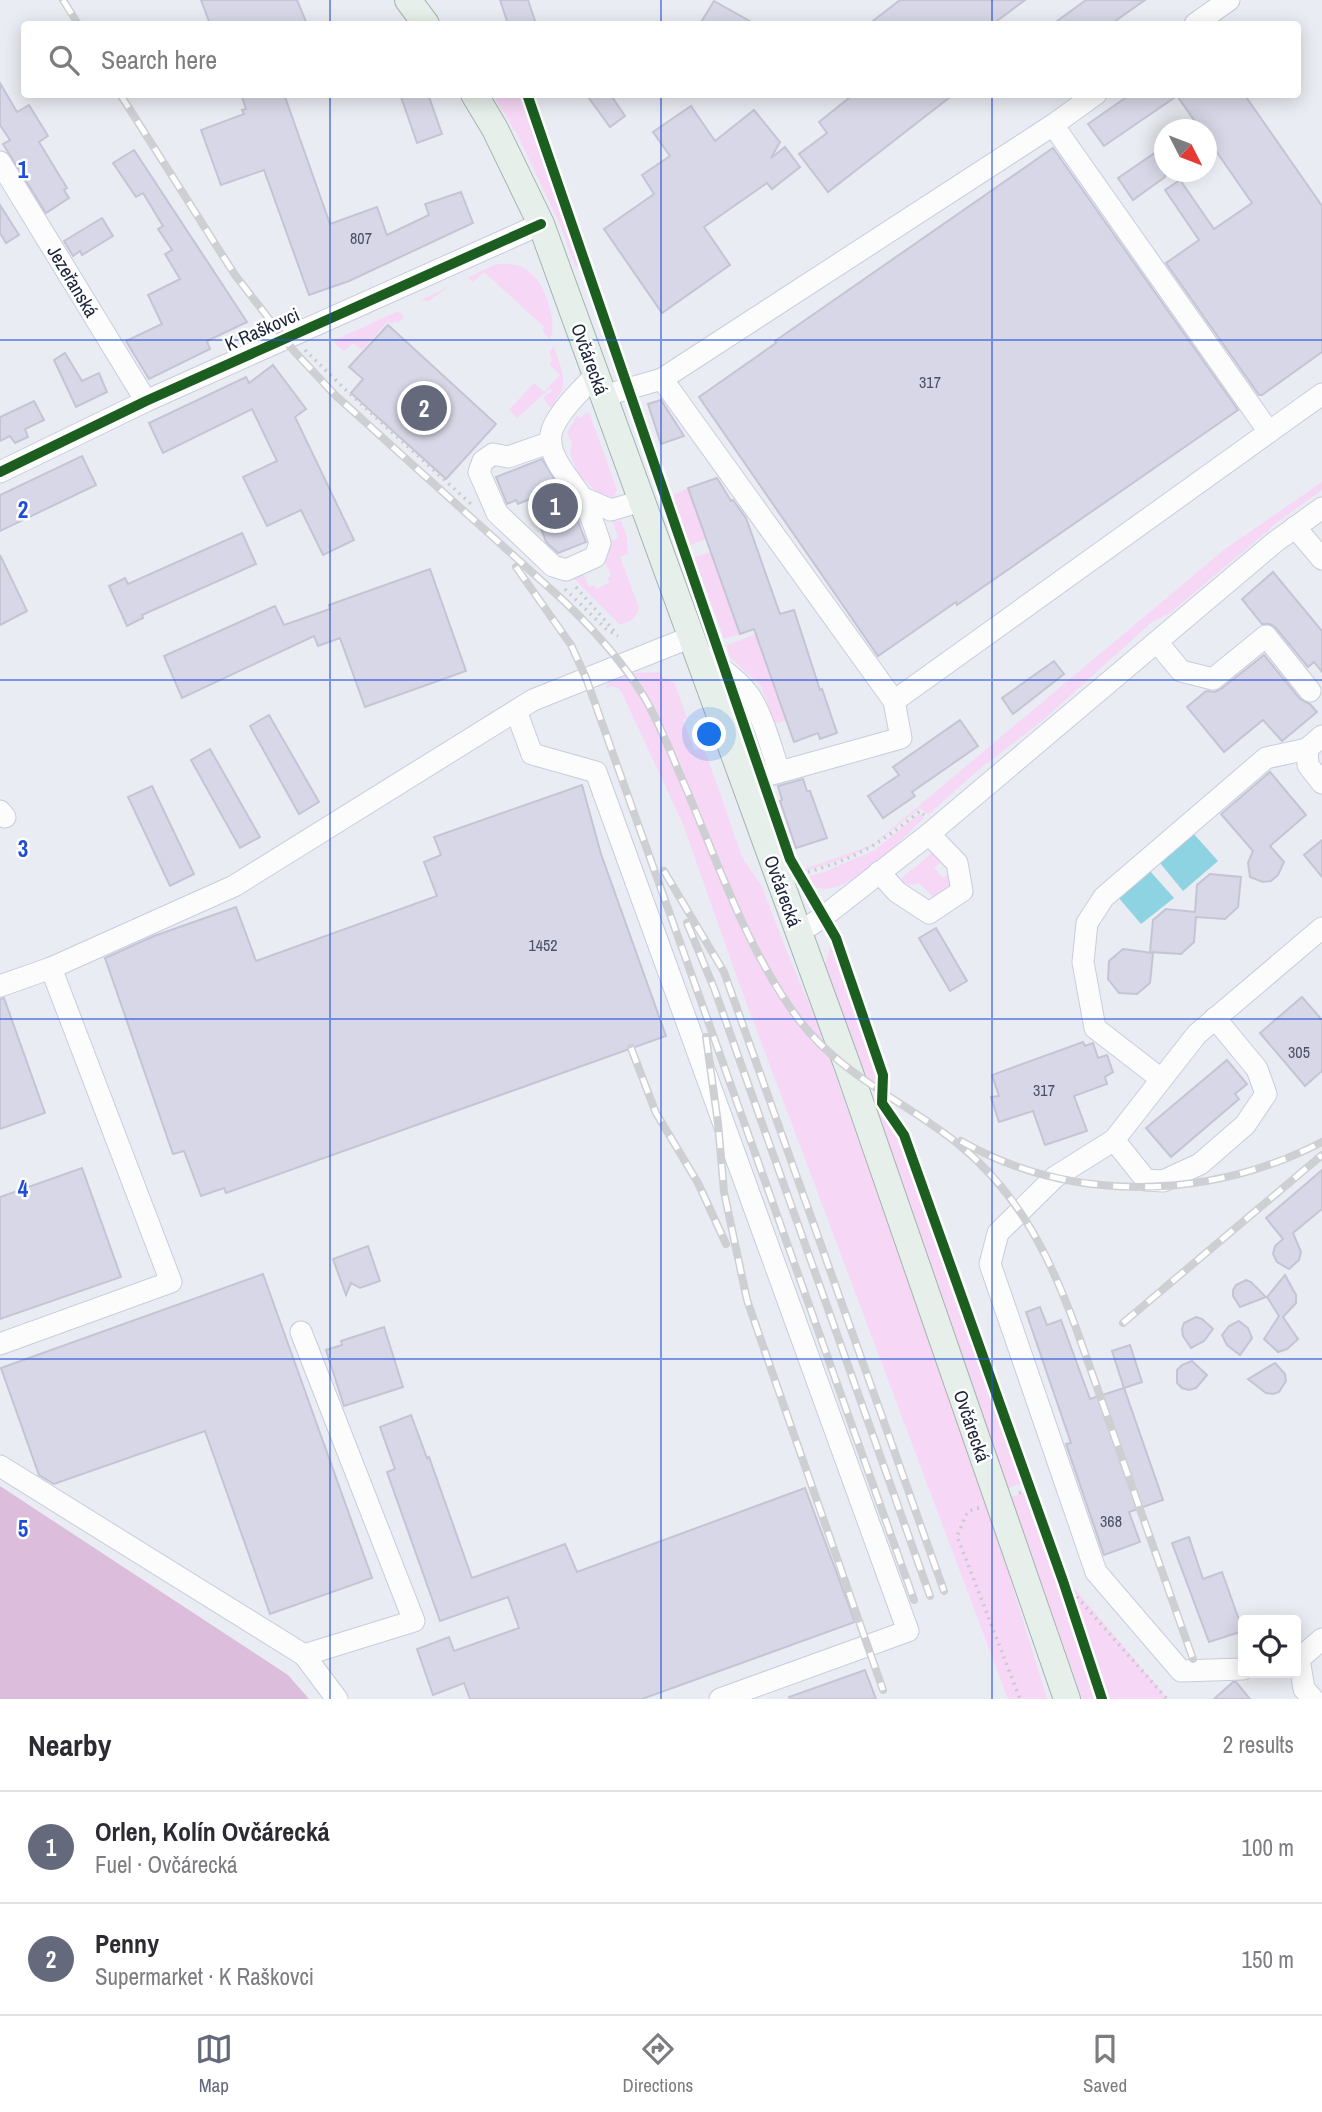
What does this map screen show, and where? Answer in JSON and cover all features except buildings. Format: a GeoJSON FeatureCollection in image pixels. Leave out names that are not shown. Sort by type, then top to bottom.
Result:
{"type":"FeatureCollection","features":[{"type":"Feature","properties":{"kind":"main road"},"geometry":{"type":"LineString","coordinates":[[408,0],[424,21]]}},
{"type":"Feature","properties":{"kind":"main road","name":"Ovčárecká"},"geometry":{"type":"LineString","coordinates":[[476,98],[541,224],[849,1070],[1067,1699]]}},
{"type":"Feature","properties":{"kind":"street"},"geometry":{"type":"LineString","coordinates":[[1199,21],[1229,0]]}},
{"type":"Feature","properties":{"kind":"street"},"geometry":{"type":"LineString","coordinates":[[551,443],[508,457],[493,454],[484,461],[479,472],[497,513],[562,577],[595,557],[600,543],[583,498],[562,471],[551,443],[552,429],[575,396],[599,386],[662,379],[1054,125],[1091,98]]}},
{"type":"Feature","properties":{"kind":"street"},"geometry":{"type":"LineString","coordinates":[[1054,125],[1269,432]]}},
{"type":"Feature","properties":{"kind":"street","name":"Jezeřanská"},"geometry":{"type":"LineString","coordinates":[[0,162],[146,401]]}},
{"type":"Feature","properties":{"kind":"street","name":"K Raškovci"},"geometry":{"type":"LineString","coordinates":[[0,472],[146,401],[541,224]]}},
{"type":"Feature","properties":{"kind":"street"},"geometry":{"type":"LineString","coordinates":[[662,379],[894,701],[901,738],[744,782]]}},
{"type":"Feature","properties":{"kind":"street"},"geometry":{"type":"LineString","coordinates":[[894,701],[1322,394]]}},
{"type":"Feature","properties":{"kind":"street"},"geometry":{"type":"LineString","coordinates":[[583,498],[611,510],[641,501]]}},
{"type":"Feature","properties":{"kind":"street"},"geometry":{"type":"LineString","coordinates":[[798,933],[823,917],[933,831],[1295,527],[1322,508]]}},
{"type":"Feature","properties":{"kind":"street"},"geometry":{"type":"LineString","coordinates":[[1295,527],[1322,559]]}},
{"type":"Feature","properties":{"kind":"street"},"geometry":{"type":"LineString","coordinates":[[1157,642],[1181,671],[1213,679],[1266,636],[1310,691]]}},
{"type":"Feature","properties":{"kind":"street"},"geometry":{"type":"LineString","coordinates":[[0,986],[51,968],[234,886],[533,700],[693,644],[750,697],[765,729],[779,771]]}},
{"type":"Feature","properties":{"kind":"street"},"geometry":{"type":"LineString","coordinates":[[516,711],[532,754],[596,772],[908,1631],[720,1699]]}},
{"type":"Feature","properties":{"kind":"street"},"geometry":{"type":"LineString","coordinates":[[1314,742],[1308,765],[1322,783]]}},
{"type":"Feature","properties":{"kind":"street"},"geometry":{"type":"LineString","coordinates":[[1161,1079],[1095,1028],[1083,962],[1087,923],[1104,897],[1266,758],[1314,742]]}},
{"type":"Feature","properties":{"kind":"street"},"geometry":{"type":"LineString","coordinates":[[879,872],[897,892],[929,913],[962,891],[957,863],[933,831]]}},
{"type":"Feature","properties":{"kind":"street"},"geometry":{"type":"LineString","coordinates":[[1238,1669],[1181,1671],[1097,1572],[990,1264],[998,1233],[1055,1177],[1114,1140],[1197,1034],[1322,928]]}},
{"type":"Feature","properties":{"kind":"street"},"geometry":{"type":"LineString","coordinates":[[0,1344],[171,1282],[51,968]]}},
{"type":"Feature","properties":{"kind":"street"},"geometry":{"type":"LineString","coordinates":[[1114,1140],[1146,1180],[1163,1181],[1200,1164],[1245,1125],[1266,1094],[1257,1069],[1215,1018]]}},
{"type":"Feature","properties":{"kind":"street"},"geometry":{"type":"LineString","coordinates":[[301,1332],[414,1621],[304,1655]]}},
{"type":"Feature","properties":{"kind":"street"},"geometry":{"type":"LineString","coordinates":[[0,1466],[304,1655],[337,1699]]}},
{"type":"Feature","properties":{"kind":"street"},"geometry":{"type":"LineString","coordinates":[[1301,1657],[1322,1639]]}},
{"type":"Feature","properties":{"kind":"street"},"geometry":{"type":"LineString","coordinates":[[1301,1677],[1304,1689],[1313,1699]]}},
{"type":"Feature","properties":{"kind":"path"},"geometry":{"type":"LineString","coordinates":[[299,349],[311,354],[334,379],[472,505]]}},
{"type":"Feature","properties":{"kind":"path"},"geometry":{"type":"LineString","coordinates":[[562,577],[569,580],[618,636],[606,629],[562,577]]}},
{"type":"Feature","properties":{"kind":"path"},"geometry":{"type":"LineString","coordinates":[[800,875],[854,857],[876,846],[920,811],[933,831]]}},
{"type":"Feature","properties":{"kind":"path"},"geometry":{"type":"LineString","coordinates":[[1026,1476],[1035,1502]]}},
{"type":"Feature","properties":{"kind":"path"},"geometry":{"type":"LineString","coordinates":[[1020,1699],[957,1536],[968,1511],[1030,1489]]}},
{"type":"Feature","properties":{"kind":"path"},"geometry":{"type":"LineString","coordinates":[[1058,1568],[1072,1607]]}},
{"type":"Feature","properties":{"kind":"path"},"geometry":{"type":"LineString","coordinates":[[1063,1581],[1167,1699]]}},
{"type":"Feature","properties":{"kind":"shaded area"},"geometry":{"type":"Polygon","coordinates":[[[495,98],[521,98],[578,259],[578,266],[575,267],[561,227],[518,136],[495,98]]]}},
{"type":"Feature","properties":{"kind":"shaded area"},"geometry":{"type":"Polygon","coordinates":[[[496,264],[522,267],[538,281],[547,298],[552,317],[552,335],[549,339],[542,330],[544,327],[484,272],[473,282],[468,278],[449,286],[496,264]]]}},
{"type":"Feature","properties":{"kind":"shaded area"},"geometry":{"type":"Polygon","coordinates":[[[448,287],[429,301],[421,300],[448,287]]]}},
{"type":"Feature","properties":{"kind":"shaded area"},"geometry":{"type":"Polygon","coordinates":[[[398,311],[404,317],[398,323],[395,321],[392,324],[388,321],[362,350],[353,343],[344,351],[335,344],[335,340],[398,311]]]}},
{"type":"Feature","properties":{"kind":"shaded area"},"geometry":{"type":"Polygon","coordinates":[[[554,346],[563,381],[563,388],[555,400],[558,404],[552,409],[543,398],[552,391],[550,388],[517,418],[509,410],[534,383],[544,392],[560,375],[550,365],[552,358],[549,352],[554,346]]]}},
{"type":"Feature","properties":{"kind":"shaded area"},"geometry":{"type":"Polygon","coordinates":[[[587,412],[617,490],[614,497],[595,495],[596,492],[585,480],[581,481],[570,454],[572,443],[567,433],[577,416],[581,418],[587,412]]]}},
{"type":"Feature","properties":{"kind":"shaded area"},"geometry":{"type":"Polygon","coordinates":[[[1322,482],[1322,490],[1279,521],[1170,613],[1152,622],[1042,721],[977,771],[928,815],[920,808],[872,846],[803,872],[802,870],[872,845],[1225,549],[1322,482]]]}},
{"type":"Feature","properties":{"kind":"shaded area"},"geometry":{"type":"Polygon","coordinates":[[[688,488],[706,539],[690,545],[673,495],[688,488]]]}},
{"type":"Feature","properties":{"kind":"shaded area"},"geometry":{"type":"Polygon","coordinates":[[[613,521],[621,521],[627,537],[628,554],[620,557],[639,608],[632,619],[619,624],[573,578],[583,574],[589,587],[594,585],[596,589],[609,583],[608,578],[611,576],[605,562],[609,552],[607,543],[618,538],[613,521]]]}},
{"type":"Feature","properties":{"kind":"shaded area"},"geometry":{"type":"Polygon","coordinates":[[[711,552],[740,634],[724,639],[694,557],[711,552]]]}},
{"type":"Feature","properties":{"kind":"shaded area"},"geometry":{"type":"Polygon","coordinates":[[[756,634],[787,721],[775,723],[761,686],[729,655],[727,645],[756,634]]]}},
{"type":"Feature","properties":{"kind":"shaded area"},"geometry":{"type":"Polygon","coordinates":[[[661,672],[661,676],[676,687],[687,718],[683,720],[694,750],[703,749],[707,756],[742,857],[761,885],[816,1020],[993,1522],[1047,1699],[1008,1699],[740,986],[683,824],[620,689],[612,686],[605,689],[609,682],[634,673],[661,672]]]}},
{"type":"Feature","properties":{"kind":"shaded area"},"geometry":{"type":"Polygon","coordinates":[[[919,814],[924,818],[901,841],[849,882],[832,888],[817,887],[805,877],[822,873],[875,850],[919,814]]]}},
{"type":"Feature","properties":{"kind":"shaded area"},"geometry":{"type":"Polygon","coordinates":[[[933,852],[943,861],[934,868],[943,878],[951,873],[955,888],[938,902],[919,883],[911,885],[903,882],[902,878],[933,852]]]}},
{"type":"Feature","properties":{"kind":"shaded area"},"geometry":{"type":"Polygon","coordinates":[[[832,942],[877,1070],[877,1085],[861,1073],[826,974],[825,964],[832,942]]]}},
{"type":"Feature","properties":{"kind":"shaded area"},"geometry":{"type":"Polygon","coordinates":[[[865,1086],[903,1143],[1022,1483],[1008,1488],[865,1086]]]}},
{"type":"Feature","properties":{"kind":"shaded area"},"geometry":{"type":"Polygon","coordinates":[[[0,1486],[288,1675],[309,1699],[0,1699],[0,1486]]]}},
{"type":"Feature","properties":{"kind":"shaded area"},"geometry":{"type":"Polygon","coordinates":[[[1027,1491],[1098,1699],[1082,1699],[1011,1497],[1027,1491]]]}},
{"type":"Feature","properties":{"kind":"shaded area"},"geometry":{"type":"Polygon","coordinates":[[[1063,1575],[1168,1699],[1105,1699],[1063,1575]]]}},
{"type":"Feature","properties":{"kind":"water"},"geometry":{"type":"Polygon","coordinates":[[[1193,833],[1218,861],[1183,891],[1160,863],[1193,833]]]}},
{"type":"Feature","properties":{"kind":"water"},"geometry":{"type":"Polygon","coordinates":[[[1150,871],[1174,898],[1141,924],[1118,897],[1150,871]]]}},
{"type":"Feature","properties":{"kind":"railway"},"geometry":{"type":"LineString","coordinates":[[63,0],[76,21]]}},
{"type":"Feature","properties":{"kind":"railway"},"geometry":{"type":"LineString","coordinates":[[123,98],[235,275],[294,351],[334,394],[565,602],[626,670],[658,723],[732,900],[762,962],[799,1020],[816,1040],[854,1073],[957,1143],[979,1162],[1015,1204],[1043,1251],[1066,1301],[1193,1659]]}},
{"type":"Feature","properties":{"kind":"railway"},"geometry":{"type":"LineString","coordinates":[[516,567],[571,645],[586,678],[914,1600]]}},
{"type":"Feature","properties":{"kind":"railway"},"geometry":{"type":"LineString","coordinates":[[664,871],[724,972],[944,1591]]}},
{"type":"Feature","properties":{"kind":"railway"},"geometry":{"type":"LineString","coordinates":[[687,923],[714,988],[930,1596]]}},
{"type":"Feature","properties":{"kind":"railway"},"geometry":{"type":"LineString","coordinates":[[706,1037],[724,1192],[747,1300],[883,1690]]}},
{"type":"Feature","properties":{"kind":"railway"},"geometry":{"type":"LineString","coordinates":[[631,1048],[656,1113],[698,1183],[726,1244]]}},
{"type":"Feature","properties":{"kind":"railway"},"geometry":{"type":"LineString","coordinates":[[961,1141],[1004,1162],[1048,1176],[1094,1184],[1141,1187],[1188,1184],[1234,1175],[1279,1161],[1322,1142]]}},
{"type":"Feature","properties":{"kind":"railway"},"geometry":{"type":"LineString","coordinates":[[1123,1323],[1322,1155]]}},
{"type":"Feature","properties":{"kind":"cycle path"},"geometry":{"type":"LineString","coordinates":[[528,98],[790,859],[836,938],[883,1075],[882,1103],[904,1135],[1063,1581],[1102,1699]]}},
{"type":"Feature","properties":{"kind":"cycle path"},"geometry":{"type":"LineString","coordinates":[[0,472],[146,401],[541,224]]}},
{"type":"Feature","properties":{"kind":"place","name":"Penny"},"geometry":{"type":"Point","coordinates":[424,408]}},
{"type":"Feature","properties":{"kind":"place","name":"Orlen, Kolín Ovčárecká"},"geometry":{"type":"Point","coordinates":[555,506]}}]}
